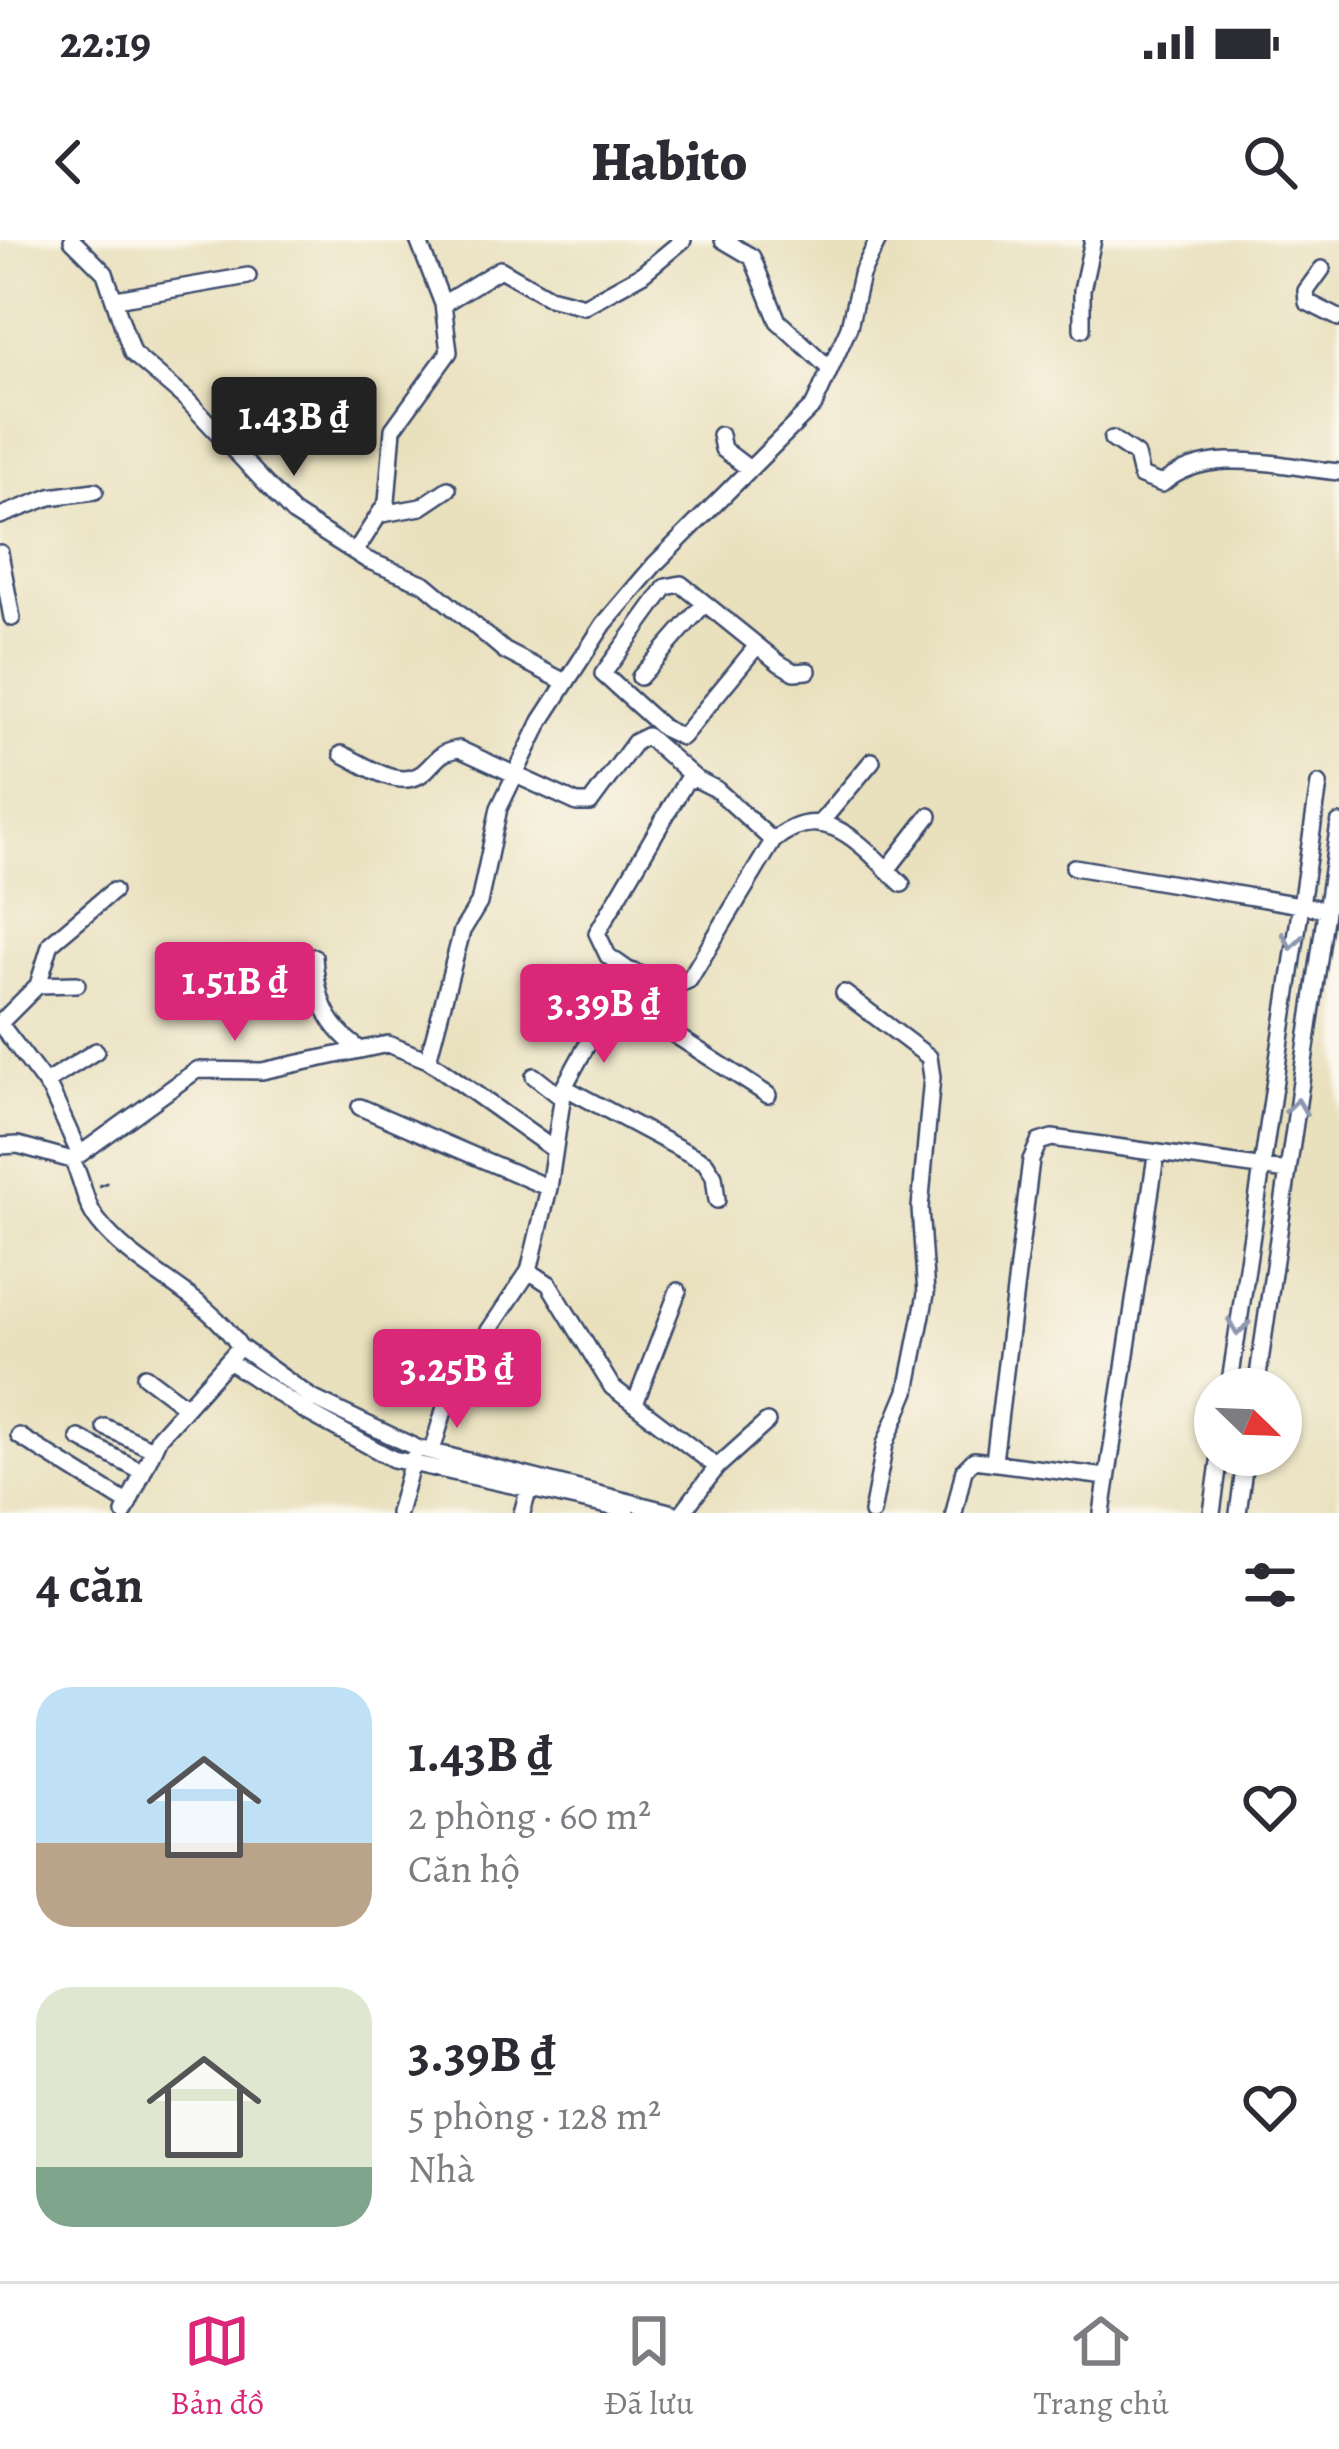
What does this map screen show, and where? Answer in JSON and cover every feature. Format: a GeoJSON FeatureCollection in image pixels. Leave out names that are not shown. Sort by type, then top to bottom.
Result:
{"type":"FeatureCollection","features":[{"type":"Feature","properties":{"kind":"street"},"geometry":{"type":"LineString","coordinates":[[72,240],[95,259],[116,299],[132,352],[293,513],[355,552],[425,584],[505,651],[565,682]]}},
{"type":"Feature","properties":{"kind":"street"},"geometry":{"type":"LineString","coordinates":[[355,552],[382,514],[392,429],[449,352],[443,304],[418,240]]}},
{"type":"Feature","properties":{"kind":"street"},"geometry":{"type":"LineString","coordinates":[[443,304],[500,269],[549,297],[584,306],[642,274],[683,240]]}},
{"type":"Feature","properties":{"kind":"street"},"geometry":{"type":"LineString","coordinates":[[723,240],[757,263],[778,321],[830,369]]}},
{"type":"Feature","properties":{"kind":"street"},"geometry":{"type":"LineString","coordinates":[[428,1060],[448,974],[462,931],[479,903],[499,808],[515,771],[565,682],[617,609],[748,468],[807,414],[830,369],[878,240]]}},
{"type":"Feature","properties":{"kind":"street"},"geometry":{"type":"LineString","coordinates":[[1082,329],[1082,290],[1093,240]]}},
{"type":"Feature","properties":{"kind":"street"},"geometry":{"type":"LineString","coordinates":[[1322,269],[1306,291],[1307,302],[1339,318]]}},
{"type":"Feature","properties":{"kind":"street"},"geometry":{"type":"LineString","coordinates":[[116,299],[248,276]]}},
{"type":"Feature","properties":{"kind":"street"},"geometry":{"type":"LineString","coordinates":[[226,442],[262,412]]}},
{"type":"Feature","properties":{"kind":"street"},"geometry":{"type":"LineString","coordinates":[[720,435],[723,449],[748,468]]}},
{"type":"Feature","properties":{"kind":"street"},"geometry":{"type":"LineString","coordinates":[[1112,439],[1136,455],[1141,476],[1162,484],[1186,464],[1209,460],[1338,468]]}},
{"type":"Feature","properties":{"kind":"street"},"geometry":{"type":"LineString","coordinates":[[382,514],[421,507],[448,489]]}},
{"type":"Feature","properties":{"kind":"street"},"geometry":{"type":"LineString","coordinates":[[0,516],[50,497],[94,491]]}},
{"type":"Feature","properties":{"kind":"street"},"geometry":{"type":"LineString","coordinates":[[0,553],[12,618]]}},
{"type":"Feature","properties":{"kind":"street"},"geometry":{"type":"LineString","coordinates":[[756,647],[682,737],[613,685],[603,666],[666,587],[681,584],[756,647],[794,672],[808,671]]}},
{"type":"Feature","properties":{"kind":"street"},"geometry":{"type":"LineString","coordinates":[[640,676],[704,604]]}},
{"type":"Feature","properties":{"kind":"street"},"geometry":{"type":"LineString","coordinates":[[342,754],[404,782],[417,779],[441,752],[459,749],[577,803],[590,803],[635,742],[646,736],[652,717]]}},
{"type":"Feature","properties":{"kind":"street"},"geometry":{"type":"LineString","coordinates":[[646,736],[696,779],[716,789],[772,842]]}},
{"type":"Feature","properties":{"kind":"street"},"geometry":{"type":"LineString","coordinates":[[696,779],[676,792],[597,933],[608,956],[628,970],[674,987],[689,980],[772,842],[786,830],[821,821],[872,760]]}},
{"type":"Feature","properties":{"kind":"street"},"geometry":{"type":"LineString","coordinates":[[1232,1368],[1319,784]]}},
{"type":"Feature","properties":{"kind":"street"},"geometry":{"type":"LineString","coordinates":[[887,870],[929,816]]}},
{"type":"Feature","properties":{"kind":"street"},"geometry":{"type":"LineString","coordinates":[[821,821],[858,841],[902,884]]}},
{"type":"Feature","properties":{"kind":"street"},"geometry":{"type":"LineString","coordinates":[[1259,1368],[1339,823]]}},
{"type":"Feature","properties":{"kind":"street"},"geometry":{"type":"LineString","coordinates":[[1074,867],[1324,909]]}},
{"type":"Feature","properties":{"kind":"street"},"geometry":{"type":"LineString","coordinates":[[113,891],[51,943],[38,986],[0,1024],[45,1083],[95,1219],[139,1262],[219,1316],[235,1354],[309,1405],[411,1465],[530,1483]]}},
{"type":"Feature","properties":{"kind":"street"},"geometry":{"type":"LineString","coordinates":[[314,957],[322,1004],[334,1031],[358,1048]]}},
{"type":"Feature","properties":{"kind":"street"},"geometry":{"type":"LineString","coordinates":[[398,1513],[411,1465],[424,1449],[451,1387],[500,1321],[529,1271],[549,1188],[563,1092],[628,970]]}},
{"type":"Feature","properties":{"kind":"street"},"geometry":{"type":"LineString","coordinates":[[38,986],[77,983]]}},
{"type":"Feature","properties":{"kind":"street"},"geometry":{"type":"LineString","coordinates":[[844,993],[929,1057],[932,1077],[920,1208],[926,1294],[907,1390],[885,1444],[872,1513]]}},
{"type":"Feature","properties":{"kind":"street"},"geometry":{"type":"LineString","coordinates":[[613,995],[768,1095]]}},
{"type":"Feature","properties":{"kind":"street"},"geometry":{"type":"LineString","coordinates":[[0,1146],[18,1144],[76,1157],[197,1070],[262,1071],[388,1045],[428,1060],[553,1149]]}},
{"type":"Feature","properties":{"kind":"street"},"geometry":{"type":"LineString","coordinates":[[45,1083],[96,1051]]}},
{"type":"Feature","properties":{"kind":"street"},"geometry":{"type":"LineString","coordinates":[[534,1076],[705,1162],[714,1176],[716,1201]]}},
{"type":"Feature","properties":{"kind":"street"},"geometry":{"type":"LineString","coordinates":[[360,1107],[549,1188]]}},
{"type":"Feature","properties":{"kind":"street"},"geometry":{"type":"LineString","coordinates":[[994,1461],[1034,1149],[1052,1138],[1287,1171]]}},
{"type":"Feature","properties":{"kind":"street"},"geometry":{"type":"LineString","coordinates":[[1102,1513],[1156,1156]]}},
{"type":"Feature","properties":{"kind":"street"},"geometry":{"type":"LineString","coordinates":[[529,1271],[549,1284],[612,1387],[717,1467]]}},
{"type":"Feature","properties":{"kind":"street"},"geometry":{"type":"LineString","coordinates":[[636,1401],[678,1292]]}},
{"type":"Feature","properties":{"kind":"street"},"geometry":{"type":"LineString","coordinates":[[19,1436],[126,1508],[152,1449],[235,1354]]}},
{"type":"Feature","properties":{"kind":"street"},"geometry":{"type":"LineString","coordinates":[[145,1376],[185,1406]]}},
{"type":"Feature","properties":{"kind":"street"},"geometry":{"type":"LineString","coordinates":[[309,1405],[530,1483],[640,1510],[678,1513],[717,1467],[767,1422]]}},
{"type":"Feature","properties":{"kind":"street"},"geometry":{"type":"LineString","coordinates":[[105,1427],[152,1449]]}},
{"type":"Feature","properties":{"kind":"street"},"geometry":{"type":"LineString","coordinates":[[79,1438],[140,1471]]}},
{"type":"Feature","properties":{"kind":"street"},"geometry":{"type":"LineString","coordinates":[[954,1513],[964,1469],[974,1460],[1106,1477]]}},
{"type":"Feature","properties":{"kind":"street"},"geometry":{"type":"LineString","coordinates":[[1212,1513],[1217,1476]]}},
{"type":"Feature","properties":{"kind":"street"},"geometry":{"type":"LineString","coordinates":[[1238,1513],[1243,1476]]}},
{"type":"Feature","properties":{"kind":"street"},"geometry":{"type":"LineString","coordinates":[[1216,1481],[1242,1484]]}},
{"type":"Feature","properties":{"kind":"street"},"geometry":{"type":"LineString","coordinates":[[522,1513],[530,1483]]}}]}
